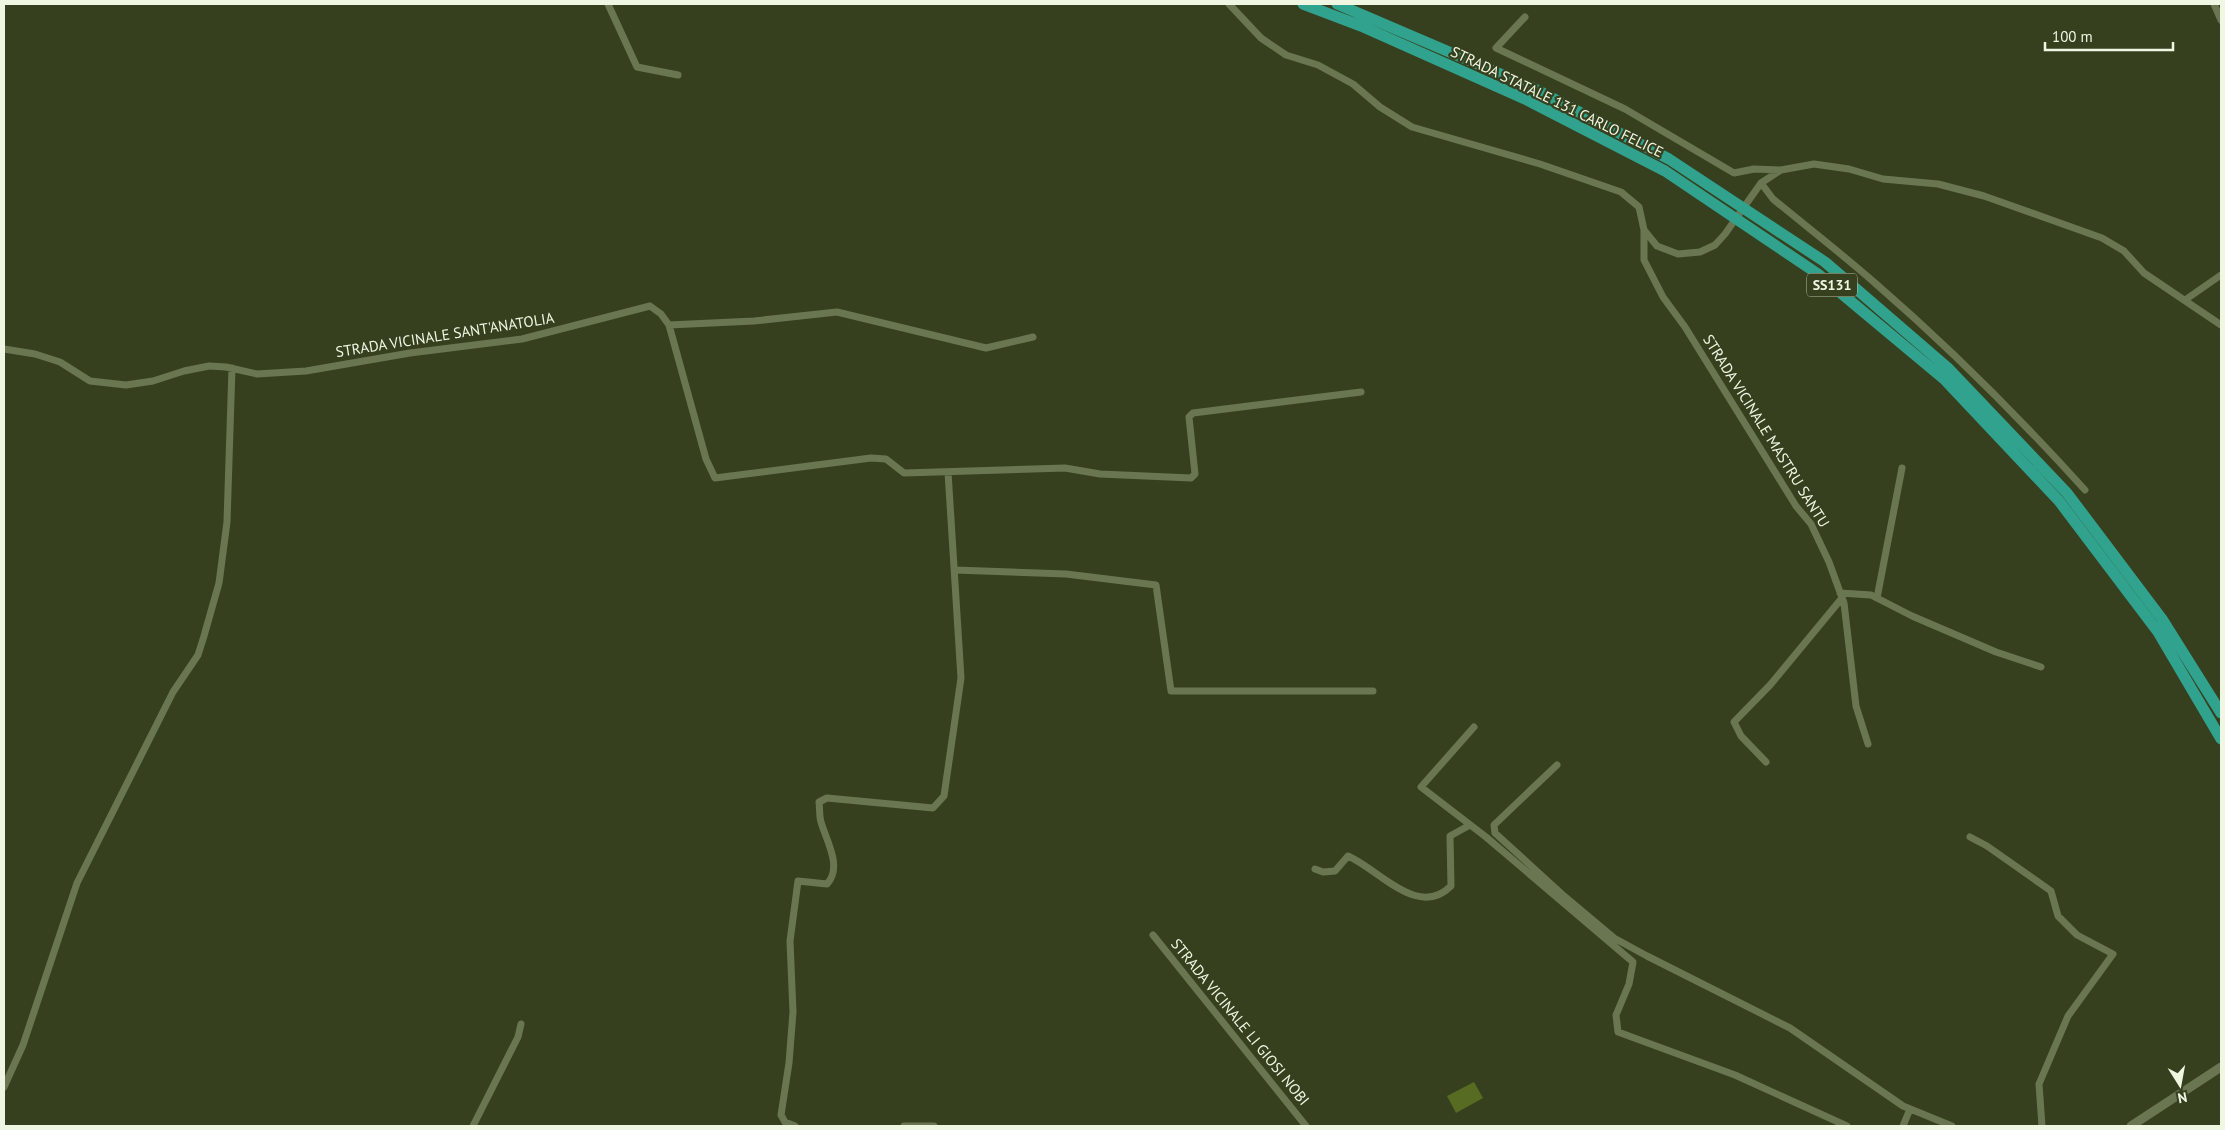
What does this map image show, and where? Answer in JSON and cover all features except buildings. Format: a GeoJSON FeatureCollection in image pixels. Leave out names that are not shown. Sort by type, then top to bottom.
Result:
{"type":"FeatureCollection","features":[{"type":"Feature","properties":{"kind":"highway","name":"STRADA STATALE 131 CARLO FELICE"},"geometry":{"type":"LineString","coordinates":[[1303,4],[1361,26],[1527,100],[1664,171],[1818,274],[1944,379],[2059,501],[2158,632],[2221,739]]}},
{"type":"Feature","properties":{"kind":"highway","name":"STRADA STATALE 131 CARLO FELICE"},"geometry":{"type":"LineString","coordinates":[[1337,4],[1531,87],[1669,159],[1825,262],[1949,369],[2067,493],[2162,619],[2221,713]]}},
{"type":"Feature","properties":{"kind":"street"},"geometry":{"type":"LineString","coordinates":[[608,4],[637,67],[678,75]]}},
{"type":"Feature","properties":{"kind":"street","name":"STRADA VICINALE MASTRU SANTU"},"geometry":{"type":"LineString","coordinates":[[1229,4],[1261,38],[1286,55],[1318,65],[1353,84],[1380,107],[1412,127],[1540,164],[1621,192],[1639,207],[1644,230],[1644,260],[1663,297],[1685,327],[1796,506],[1811,524],[1829,562],[1841,595],[1856,706],[1868,744]]}},
{"type":"Feature","properties":{"kind":"street"},"geometry":{"type":"LineString","coordinates":[[2214,4],[2221,20]]}},
{"type":"Feature","properties":{"kind":"street"},"geometry":{"type":"LineString","coordinates":[[1525,17],[1496,48],[1625,109],[1734,173],[1754,168],[1781,170],[1814,164],[1849,169],[1883,179],[1938,184],[1984,196],[2102,238],[2124,251],[2144,273],[2221,325]]}},
{"type":"Feature","properties":{"kind":"street"},"geometry":{"type":"LineString","coordinates":[[1644,230],[1657,246],[1678,254],[1700,252],[1715,245],[1762,183],[1781,170]]}},
{"type":"Feature","properties":{"kind":"street"},"geometry":{"type":"LineString","coordinates":[[1762,183],[1773,198],[1875,282],[1966,365],[2022,421],[2086,490]]}},
{"type":"Feature","properties":{"kind":"street"},"geometry":{"type":"LineString","coordinates":[[2185,300],[2221,275]]}},
{"type":"Feature","properties":{"kind":"street","name":"STRADA VICINALE SANT'ANATOLIA"},"geometry":{"type":"LineString","coordinates":[[4,348],[35,354],[60,362],[90,381],[107,384],[126,384],[153,381],[184,371],[209,366],[232,368],[257,374],[306,372],[410,353],[513,341],[650,306],[661,314],[668,325],[706,459],[715,478],[871,458],[886,458],[904,473],[1065,468],[1100,474],[1191,478],[1195,474],[1189,417],[1193,413],[1361,392]]}},
{"type":"Feature","properties":{"kind":"street"},"geometry":{"type":"LineString","coordinates":[[668,325],[754,322],[837,312],[986,348],[1033,336]]}},
{"type":"Feature","properties":{"kind":"street"},"geometry":{"type":"LineString","coordinates":[[4,1087],[23,1045],[77,883],[173,692],[198,655],[219,582],[227,522],[232,368]]}},
{"type":"Feature","properties":{"kind":"street"},"geometry":{"type":"LineString","coordinates":[[1877,598],[1902,468]]}},
{"type":"Feature","properties":{"kind":"street"},"geometry":{"type":"LineString","coordinates":[[796,1126],[785,1122],[782,1115],[793,1012],[790,941],[798,881],[823,885],[831,880],[834,860],[821,822],[820,802],[827,798],[933,808],[944,796],[961,678],[948,472]]}},
{"type":"Feature","properties":{"kind":"street"},"geometry":{"type":"LineString","coordinates":[[955,570],[1066,574],[1156,585],[1171,691],[1373,691]]}},
{"type":"Feature","properties":{"kind":"street"},"geometry":{"type":"LineString","coordinates":[[1766,762],[1741,736],[1734,722],[1771,684],[1841,595],[1870,595],[1912,616],[1996,652],[2040,667]]}},
{"type":"Feature","properties":{"kind":"street"},"geometry":{"type":"LineString","coordinates":[[1474,727],[1421,787],[1470,824],[1633,962],[1630,984],[1616,1015],[1618,1032],[1735,1075],[1847,1126]]}},
{"type":"Feature","properties":{"kind":"street"},"geometry":{"type":"LineString","coordinates":[[1557,765],[1494,825],[1495,834],[1614,938],[1790,1028],[1846,1068],[1910,1109],[1952,1126]]}},
{"type":"Feature","properties":{"kind":"street"},"geometry":{"type":"LineString","coordinates":[[1315,869],[1323,872],[1335,871],[1348,856],[1405,893],[1418,898],[1442,896],[1452,886],[1450,836],[1470,824]]}},
{"type":"Feature","properties":{"kind":"street"},"geometry":{"type":"LineString","coordinates":[[1970,838],[1987,846],[2051,891],[2058,916],[2064,923],[2077,935],[2114,954],[2068,1016],[2039,1084],[2042,1126]]}},
{"type":"Feature","properties":{"kind":"street","name":"STRADA VICINALE LI GIOSI NOBI"},"geometry":{"type":"LineString","coordinates":[[1153,935],[1264,1071],[1306,1126]]}},
{"type":"Feature","properties":{"kind":"street"},"geometry":{"type":"LineString","coordinates":[[473,1126],[518,1037],[521,1024]]}},
{"type":"Feature","properties":{"kind":"street"},"geometry":{"type":"LineString","coordinates":[[2131,1126],[2221,1067]]}},
{"type":"Feature","properties":{"kind":"street"},"geometry":{"type":"LineString","coordinates":[[1902,1126],[1910,1109]]}},
{"type":"Feature","properties":{"kind":"street"},"geometry":{"type":"LineString","coordinates":[[904,1126],[934,1126]]}},
{"type":"Feature","properties":{"kind":"green space"},"geometry":{"type":"Polygon","coordinates":[[[1474,1082],[1483,1098],[1456,1113],[1447,1096],[1474,1082]]]}}]}
